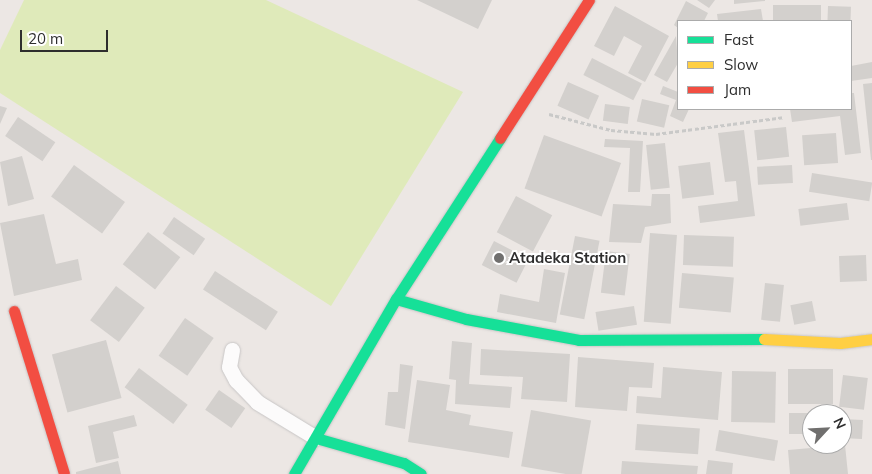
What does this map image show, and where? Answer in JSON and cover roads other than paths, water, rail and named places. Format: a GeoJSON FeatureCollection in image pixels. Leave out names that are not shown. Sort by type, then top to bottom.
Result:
{"type":"FeatureCollection","features":[{"type":"Feature","properties":{"kind":"street"},"geometry":{"type":"LineString","coordinates":[[294,474],[396,299],[520,104],[589,0]]}},
{"type":"Feature","properties":{"kind":"street"},"geometry":{"type":"LineString","coordinates":[[396,299],[466,318],[579,340],[735,338],[840,344],[872,339]]}},
{"type":"Feature","properties":{"kind":"street"},"geometry":{"type":"LineString","coordinates":[[14,311],[64,474]]}},
{"type":"Feature","properties":{"kind":"street"},"geometry":{"type":"LineString","coordinates":[[316,438],[404,463],[421,474]]}},
{"type":"Feature","properties":{"kind":"lane"},"geometry":{"type":"LineString","coordinates":[[232,350],[230,367],[236,380],[257,402],[316,438]]}},
{"type":"Feature","properties":{"kind":"place","name":"Atadeka Station"},"geometry":{"type":"Point","coordinates":[499,258]}}]}
